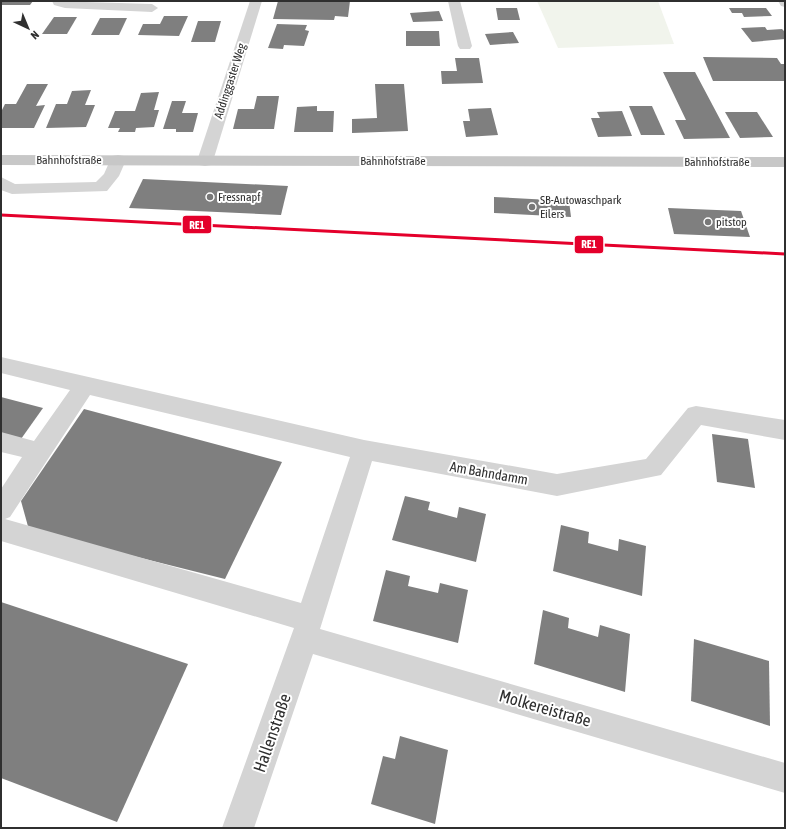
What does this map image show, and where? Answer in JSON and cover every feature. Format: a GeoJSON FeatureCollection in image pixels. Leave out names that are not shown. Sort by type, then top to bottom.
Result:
{"type":"FeatureCollection","features":[{"type":"Feature","properties":{"kind":"main road","name":"Bahnhofstraße"},"geometry":{"type":"LineString","coordinates":[[3,163],[118,160],[785,162]]}},
{"type":"Feature","properties":{"kind":"street"},"geometry":{"type":"LineString","coordinates":[[58,1],[66,4],[152,8]]}},
{"type":"Feature","properties":{"kind":"street","name":"Addinggaster Weg"},"geometry":{"type":"LineString","coordinates":[[204,161],[256,1]]}},
{"type":"Feature","properties":{"kind":"street"},"geometry":{"type":"LineString","coordinates":[[454,1],[465,46]]}},
{"type":"Feature","properties":{"kind":"street"},"geometry":{"type":"LineString","coordinates":[[1,182],[12,189],[101,188],[111,176],[118,160]]}},
{"type":"Feature","properties":{"kind":"street"},"geometry":{"type":"LineString","coordinates":[[1,365],[364,450],[307,628]]}},
{"type":"Feature","properties":{"kind":"street"},"geometry":{"type":"LineString","coordinates":[[1,509],[85,385]]}},
{"type":"Feature","properties":{"kind":"street","name":"Am Bahndamm"},"geometry":{"type":"LineString","coordinates":[[364,450],[557,486],[654,468],[696,416],[785,430]]}},
{"type":"Feature","properties":{"kind":"street"},"geometry":{"type":"LineString","coordinates":[[1,442],[39,452]]}},
{"type":"Feature","properties":{"kind":"street","name":"Molkereistraße"},"geometry":{"type":"LineString","coordinates":[[1,529],[307,628],[785,778]]}},
{"type":"Feature","properties":{"kind":"street","name":"Hallenstraße"},"geometry":{"type":"LineString","coordinates":[[238,828],[307,628]]}},
{"type":"Feature","properties":{"kind":"shaded area"},"geometry":{"type":"Polygon","coordinates":[[[537,1],[658,1],[674,44],[558,48],[537,1]]]}},
{"type":"Feature","properties":{"kind":"building"},"geometry":{"type":"Polygon","coordinates":[[[1,1],[33,1],[30,5],[1,5],[1,1]]]}},
{"type":"Feature","properties":{"kind":"building"},"geometry":{"type":"Polygon","coordinates":[[[278,1],[350,1],[348,17],[335,16],[334,20],[273,19],[278,1]]]}},
{"type":"Feature","properties":{"kind":"building"},"geometry":{"type":"Polygon","coordinates":[[[496,8],[517,8],[520,20],[498,20],[496,8]]]}},
{"type":"Feature","properties":{"kind":"building"},"geometry":{"type":"Polygon","coordinates":[[[729,8],[766,8],[772,16],[744,17],[742,13],[732,13],[729,8]]]}},
{"type":"Feature","properties":{"kind":"building"},"geometry":{"type":"Polygon","coordinates":[[[439,11],[443,21],[413,22],[410,13],[439,11]]]}},
{"type":"Feature","properties":{"kind":"building"},"geometry":{"type":"Polygon","coordinates":[[[164,16],[188,16],[179,36],[138,35],[143,24],[160,24],[164,16]]]}},
{"type":"Feature","properties":{"kind":"building"},"geometry":{"type":"Polygon","coordinates":[[[54,17],[77,17],[67,34],[42,34],[54,17]]]}},
{"type":"Feature","properties":{"kind":"building"},"geometry":{"type":"Polygon","coordinates":[[[100,18],[127,18],[119,35],[91,35],[100,18]]]}},
{"type":"Feature","properties":{"kind":"building"},"geometry":{"type":"Polygon","coordinates":[[[198,21],[221,21],[215,42],[191,42],[198,21]]]}},
{"type":"Feature","properties":{"kind":"building"},"geometry":{"type":"Polygon","coordinates":[[[277,24],[307,25],[305,30],[309,31],[304,46],[284,45],[283,49],[268,48],[277,24]]]}},
{"type":"Feature","properties":{"kind":"building"},"geometry":{"type":"Polygon","coordinates":[[[765,27],[767,30],[782,29],[785,32],[785,39],[752,42],[741,28],[765,27]]]}},
{"type":"Feature","properties":{"kind":"building"},"geometry":{"type":"Polygon","coordinates":[[[406,31],[439,31],[440,46],[406,46],[406,31]]]}},
{"type":"Feature","properties":{"kind":"building"},"geometry":{"type":"Polygon","coordinates":[[[513,32],[519,43],[490,45],[485,34],[513,32]]]}},
{"type":"Feature","properties":{"kind":"building"},"geometry":{"type":"Polygon","coordinates":[[[703,57],[777,58],[781,64],[785,64],[785,81],[713,81],[703,57]]]}},
{"type":"Feature","properties":{"kind":"building"},"geometry":{"type":"Polygon","coordinates":[[[455,58],[479,58],[483,83],[442,84],[441,71],[457,71],[455,58]]]}},
{"type":"Feature","properties":{"kind":"building"},"geometry":{"type":"Polygon","coordinates":[[[663,72],[695,72],[730,138],[684,139],[675,120],[686,120],[663,72]]]}},
{"type":"Feature","properties":{"kind":"building"},"geometry":{"type":"Polygon","coordinates":[[[27,84],[48,84],[36,106],[45,105],[34,128],[1,128],[1,112],[5,104],[16,104],[27,84]]]}},
{"type":"Feature","properties":{"kind":"building"},"geometry":{"type":"Polygon","coordinates":[[[375,84],[404,84],[408,131],[352,133],[352,119],[377,118],[375,84]]]}},
{"type":"Feature","properties":{"kind":"building"},"geometry":{"type":"Polygon","coordinates":[[[91,90],[85,105],[95,105],[86,127],[46,128],[56,104],[67,104],[72,91],[91,90]]]}},
{"type":"Feature","properties":{"kind":"building"},"geometry":{"type":"Polygon","coordinates":[[[159,92],[154,110],[159,110],[154,127],[136,128],[135,132],[118,132],[120,128],[108,128],[115,111],[135,111],[141,93],[159,92]]]}},
{"type":"Feature","properties":{"kind":"building"},"geometry":{"type":"Polygon","coordinates":[[[257,96],[279,96],[274,129],[233,129],[238,109],[254,109],[257,96]]]}},
{"type":"Feature","properties":{"kind":"building"},"geometry":{"type":"Polygon","coordinates":[[[172,101],[186,101],[182,113],[198,113],[193,132],[176,132],[176,129],[163,129],[172,101]]]}},
{"type":"Feature","properties":{"kind":"building"},"geometry":{"type":"Polygon","coordinates":[[[317,106],[317,111],[334,111],[333,132],[294,132],[297,107],[317,106]]]}},
{"type":"Feature","properties":{"kind":"building"},"geometry":{"type":"Polygon","coordinates":[[[629,106],[652,106],[665,135],[641,135],[629,106]]]}},
{"type":"Feature","properties":{"kind":"building"},"geometry":{"type":"Polygon","coordinates":[[[491,108],[498,135],[466,137],[463,121],[470,121],[468,109],[491,108]]]}},
{"type":"Feature","properties":{"kind":"building"},"geometry":{"type":"Polygon","coordinates":[[[622,111],[632,136],[598,137],[591,118],[600,118],[597,112],[622,111]]]}},
{"type":"Feature","properties":{"kind":"building"},"geometry":{"type":"Polygon","coordinates":[[[725,112],[757,112],[773,137],[740,138],[725,112]]]}},
{"type":"Feature","properties":{"kind":"building","name":"Fressnapf"},"geometry":{"type":"Polygon","coordinates":[[[143,179],[288,186],[281,215],[129,208],[143,179]]]}},
{"type":"Feature","properties":{"kind":"building","name":"SB-Autowaschpark Eilers"},"geometry":{"type":"Polygon","coordinates":[[[494,197],[569,201],[571,217],[494,213],[494,197]]]}},
{"type":"Feature","properties":{"kind":"building","name":"pitstop"},"geometry":{"type":"Polygon","coordinates":[[[668,208],[741,211],[750,237],[674,234],[668,208]]]}},
{"type":"Feature","properties":{"kind":"building"},"geometry":{"type":"Polygon","coordinates":[[[1,397],[43,408],[21,439],[1,434],[1,397]]]}},
{"type":"Feature","properties":{"kind":"building"},"geometry":{"type":"Polygon","coordinates":[[[84,409],[282,462],[225,579],[29,530],[21,501],[84,409]]]}},
{"type":"Feature","properties":{"kind":"building"},"geometry":{"type":"Polygon","coordinates":[[[712,434],[748,439],[755,488],[717,482],[712,434]]]}},
{"type":"Feature","properties":{"kind":"building"},"geometry":{"type":"Polygon","coordinates":[[[405,496],[430,502],[428,510],[457,518],[459,507],[486,514],[476,562],[392,540],[405,496]]]}},
{"type":"Feature","properties":{"kind":"building"},"geometry":{"type":"Polygon","coordinates":[[[561,525],[589,532],[588,543],[618,551],[619,539],[646,546],[642,596],[553,571],[561,525]]]}},
{"type":"Feature","properties":{"kind":"building"},"geometry":{"type":"Polygon","coordinates":[[[386,570],[410,576],[408,586],[438,593],[440,583],[468,590],[458,643],[373,621],[386,570]]]}},
{"type":"Feature","properties":{"kind":"building"},"geometry":{"type":"Polygon","coordinates":[[[1,602],[188,664],[117,822],[1,778],[1,602]]]}},
{"type":"Feature","properties":{"kind":"building"},"geometry":{"type":"Polygon","coordinates":[[[543,610],[569,618],[568,628],[598,637],[600,625],[630,634],[625,692],[534,664],[543,610]]]}},
{"type":"Feature","properties":{"kind":"building"},"geometry":{"type":"Polygon","coordinates":[[[694,639],[769,661],[770,726],[691,701],[694,639]]]}},
{"type":"Feature","properties":{"kind":"building"},"geometry":{"type":"Polygon","coordinates":[[[400,736],[448,750],[435,824],[371,804],[383,756],[395,759],[400,736]]]}},
{"type":"Feature","properties":{"kind":"transit line","name":"RE1"},"geometry":{"type":"LineString","coordinates":[[1,215],[785,254]]}},
{"type":"Feature","properties":{"kind":"place","name":"Fressnapf"},"geometry":{"type":"Point","coordinates":[210,197]}},
{"type":"Feature","properties":{"kind":"place","name":"SB-Autowaschpark Eilers"},"geometry":{"type":"Point","coordinates":[532,207]}},
{"type":"Feature","properties":{"kind":"place","name":"pitstop"},"geometry":{"type":"Point","coordinates":[708,222]}}]}
